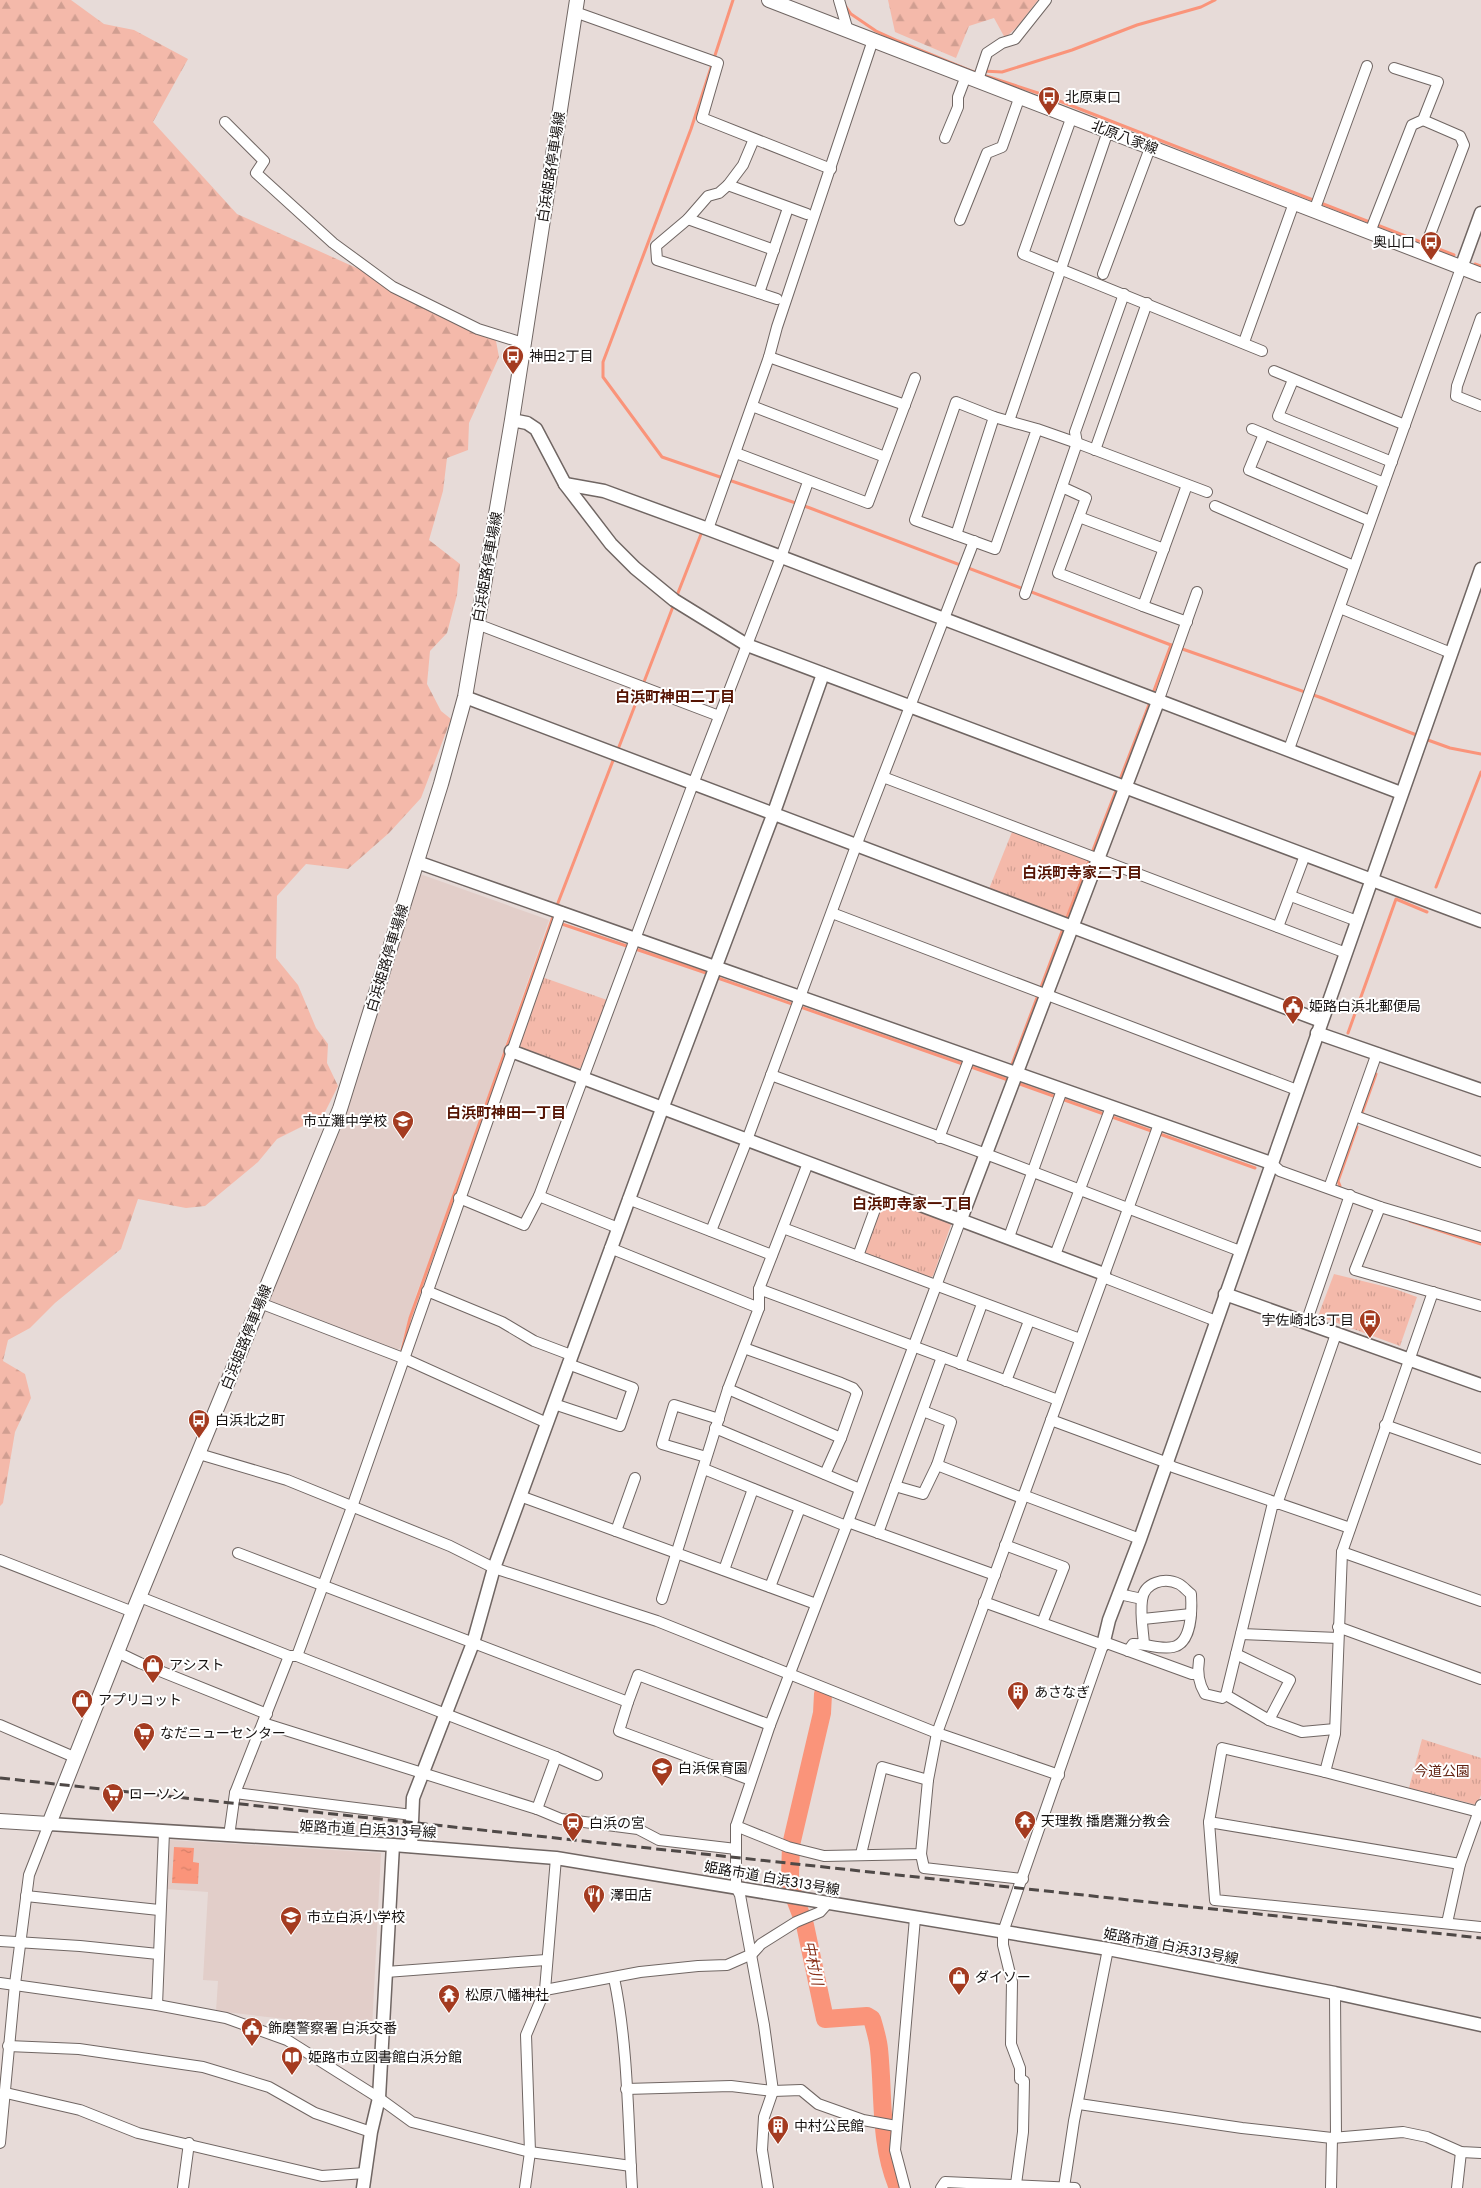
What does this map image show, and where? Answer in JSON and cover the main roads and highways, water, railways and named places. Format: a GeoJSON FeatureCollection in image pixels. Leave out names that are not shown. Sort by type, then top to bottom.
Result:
{"type":"FeatureCollection","features":[{"type":"Feature","properties":{"kind":"main road","name":"北原八家線"},"geometry":{"type":"LineString","coordinates":[[770,0],[1314,211],[1373,226],[1425,247],[1461,268],[1481,275]]}},
{"type":"Feature","properties":{"kind":"main road","name":"白浜姫路停車場線"},"geometry":{"type":"LineString","coordinates":[[0,1821],[49,1824],[133,1612],[340,1109],[417,862],[465,697],[512,420],[576,6]]}},
{"type":"Feature","properties":{"kind":"water"},"geometry":{"type":"Polygon","coordinates":[[[174,1847],[194,1848],[193,1862],[199,1863],[198,1884],[172,1883],[174,1847]]]}},
{"type":"Feature","properties":{"kind":"waterway"},"geometry":{"type":"LineString","coordinates":[[733,0],[691,129],[603,362],[603,377],[662,457],[810,508],[1171,645],[1322,698],[1419,736]]}},
{"type":"Feature","properties":{"kind":"waterway"},"geometry":{"type":"LineString","coordinates":[[983,71],[1002,72],[1072,50],[1137,25],[1201,7],[1215,0]]}},
{"type":"Feature","properties":{"kind":"waterway"},"geometry":{"type":"LineString","coordinates":[[844,4],[851,14],[876,31],[898,41],[971,71],[1044,95],[1454,255]]}},
{"type":"Feature","properties":{"kind":"waterway"},"geometry":{"type":"LineString","coordinates":[[1475,264],[1481,266]]}},
{"type":"Feature","properties":{"kind":"waterway"},"geometry":{"type":"LineString","coordinates":[[676,598],[703,529]]}},
{"type":"Feature","properties":{"kind":"waterway"},"geometry":{"type":"LineString","coordinates":[[617,752],[674,604]]}},
{"type":"Feature","properties":{"kind":"waterway"},"geometry":{"type":"LineString","coordinates":[[1152,696],[1171,645]]}},
{"type":"Feature","properties":{"kind":"waterway"},"geometry":{"type":"LineString","coordinates":[[1119,782],[1150,702]]}},
{"type":"Feature","properties":{"kind":"waterway"},"geometry":{"type":"LineString","coordinates":[[1425,739],[1450,748],[1481,754]]}},
{"type":"Feature","properties":{"kind":"waterway"},"geometry":{"type":"LineString","coordinates":[[556,908],[614,758]]}},
{"type":"Feature","properties":{"kind":"waterway"},"geometry":{"type":"LineString","coordinates":[[1436,887],[1481,772]]}},
{"type":"Feature","properties":{"kind":"waterway"},"geometry":{"type":"LineString","coordinates":[[1066,920],[1117,788]]}},
{"type":"Feature","properties":{"kind":"waterway"},"geometry":{"type":"LineString","coordinates":[[1348,1033],[1396,899],[1427,912]]}},
{"type":"Feature","properties":{"kind":"waterway"},"geometry":{"type":"LineString","coordinates":[[402,1350],[410,1318],[554,914]]}},
{"type":"Feature","properties":{"kind":"waterway"},"geometry":{"type":"LineString","coordinates":[[559,923],[709,974]]}},
{"type":"Feature","properties":{"kind":"waterway"},"geometry":{"type":"LineString","coordinates":[[1011,1067],[1064,926]]}},
{"type":"Feature","properties":{"kind":"waterway"},"geometry":{"type":"LineString","coordinates":[[715,977],[1011,1081]]}},
{"type":"Feature","properties":{"kind":"waterway"},"geometry":{"type":"LineString","coordinates":[[1362,1113],[1376,1074]]}},
{"type":"Feature","properties":{"kind":"waterway"},"geometry":{"type":"LineString","coordinates":[[1017,1083],[1255,1168]]}},
{"type":"Feature","properties":{"kind":"waterway"},"geometry":{"type":"LineString","coordinates":[[1340,1186],[1338,1181],[1357,1127]]}},
{"type":"Feature","properties":{"kind":"waterway"},"geometry":{"type":"LineString","coordinates":[[1410,1221],[1481,1244]]}},
{"type":"Feature","properties":{"kind":"waterway","name":"中村川"},"geometry":{"type":"LineString","coordinates":[[823,1694],[822,1713],[791,1845],[790,1876],[792,1891],[805,1925],[825,2019],[867,2016],[872,2019],[879,2049],[885,2137],[892,2171],[898,2188]]}},
{"type":"Feature","properties":{"kind":"railway"},"geometry":{"type":"LineString","coordinates":[[0,1778],[1481,1938]]}},
{"type":"Feature","properties":{"kind":"place","name":"北原東口"},"geometry":{"type":"Point","coordinates":[1049,116]}},
{"type":"Feature","properties":{"kind":"place","name":"奥山口"},"geometry":{"type":"Point","coordinates":[1431,261]}},
{"type":"Feature","properties":{"kind":"place","name":"神田2丁目"},"geometry":{"type":"Point","coordinates":[513,375]}},
{"type":"Feature","properties":{"kind":"place","name":"姫路白浜北郵便局"},"geometry":{"type":"Point","coordinates":[1293,1025]}},
{"type":"Feature","properties":{"kind":"place","name":"市立灘中学校"},"geometry":{"type":"Point","coordinates":[403,1140]}},
{"type":"Feature","properties":{"kind":"place","name":"宇佐崎北3丁目"},"geometry":{"type":"Point","coordinates":[1370,1339]}},
{"type":"Feature","properties":{"kind":"place","name":"白浜北之町"},"geometry":{"type":"Point","coordinates":[199,1439]}},
{"type":"Feature","properties":{"kind":"place","name":"アシスト"},"geometry":{"type":"Point","coordinates":[153,1684]}},
{"type":"Feature","properties":{"kind":"place","name":"あさなぎ"},"geometry":{"type":"Point","coordinates":[1018,1711]}},
{"type":"Feature","properties":{"kind":"place","name":"アプリコット"},"geometry":{"type":"Point","coordinates":[82,1719]}},
{"type":"Feature","properties":{"kind":"place","name":"なだニューセンター"},"geometry":{"type":"Point","coordinates":[144,1752]}},
{"type":"Feature","properties":{"kind":"place","name":"白浜保育園"},"geometry":{"type":"Point","coordinates":[662,1787]}},
{"type":"Feature","properties":{"kind":"place","name":"ローソン"},"geometry":{"type":"Point","coordinates":[113,1813]}},
{"type":"Feature","properties":{"kind":"place","name":"天理教 播磨灘分教会"},"geometry":{"type":"Point","coordinates":[1025,1840]}},
{"type":"Feature","properties":{"kind":"place","name":"白浜の宮"},"geometry":{"type":"Point","coordinates":[573,1842]}},
{"type":"Feature","properties":{"kind":"place","name":"澤田店"},"geometry":{"type":"Point","coordinates":[594,1914]}},
{"type":"Feature","properties":{"kind":"place","name":"市立白浜小学校"},"geometry":{"type":"Point","coordinates":[291,1936]}},
{"type":"Feature","properties":{"kind":"place","name":"ダイソー"},"geometry":{"type":"Point","coordinates":[959,1996]}},
{"type":"Feature","properties":{"kind":"place","name":"松原八幡神社"},"geometry":{"type":"Point","coordinates":[449,2014]}},
{"type":"Feature","properties":{"kind":"place","name":"飾磨警察署 白浜交番"},"geometry":{"type":"Point","coordinates":[252,2047]}},
{"type":"Feature","properties":{"kind":"place","name":"姫路市立図書館白浜分館"},"geometry":{"type":"Point","coordinates":[292,2076]}},
{"type":"Feature","properties":{"kind":"place","name":"中村公民館"},"geometry":{"type":"Point","coordinates":[778,2145]}},
{"type":"Feature","properties":{"kind":"district","name":"白浜町神田二丁目"},"geometry":{"type":"Point","coordinates":[675,697]}},
{"type":"Feature","properties":{"kind":"district","name":"白浜町寺家二丁目"},"geometry":{"type":"Point","coordinates":[1082,873]}},
{"type":"Feature","properties":{"kind":"district","name":"白浜町神田一丁目"},"geometry":{"type":"Point","coordinates":[506,1113]}},
{"type":"Feature","properties":{"kind":"district","name":"白浜町寺家一丁目"},"geometry":{"type":"Point","coordinates":[912,1204]}},
{"type":"Feature","properties":{"kind":"park label","name":"今道公園"},"geometry":{"type":"Point","coordinates":[1442,1771]}}]}
